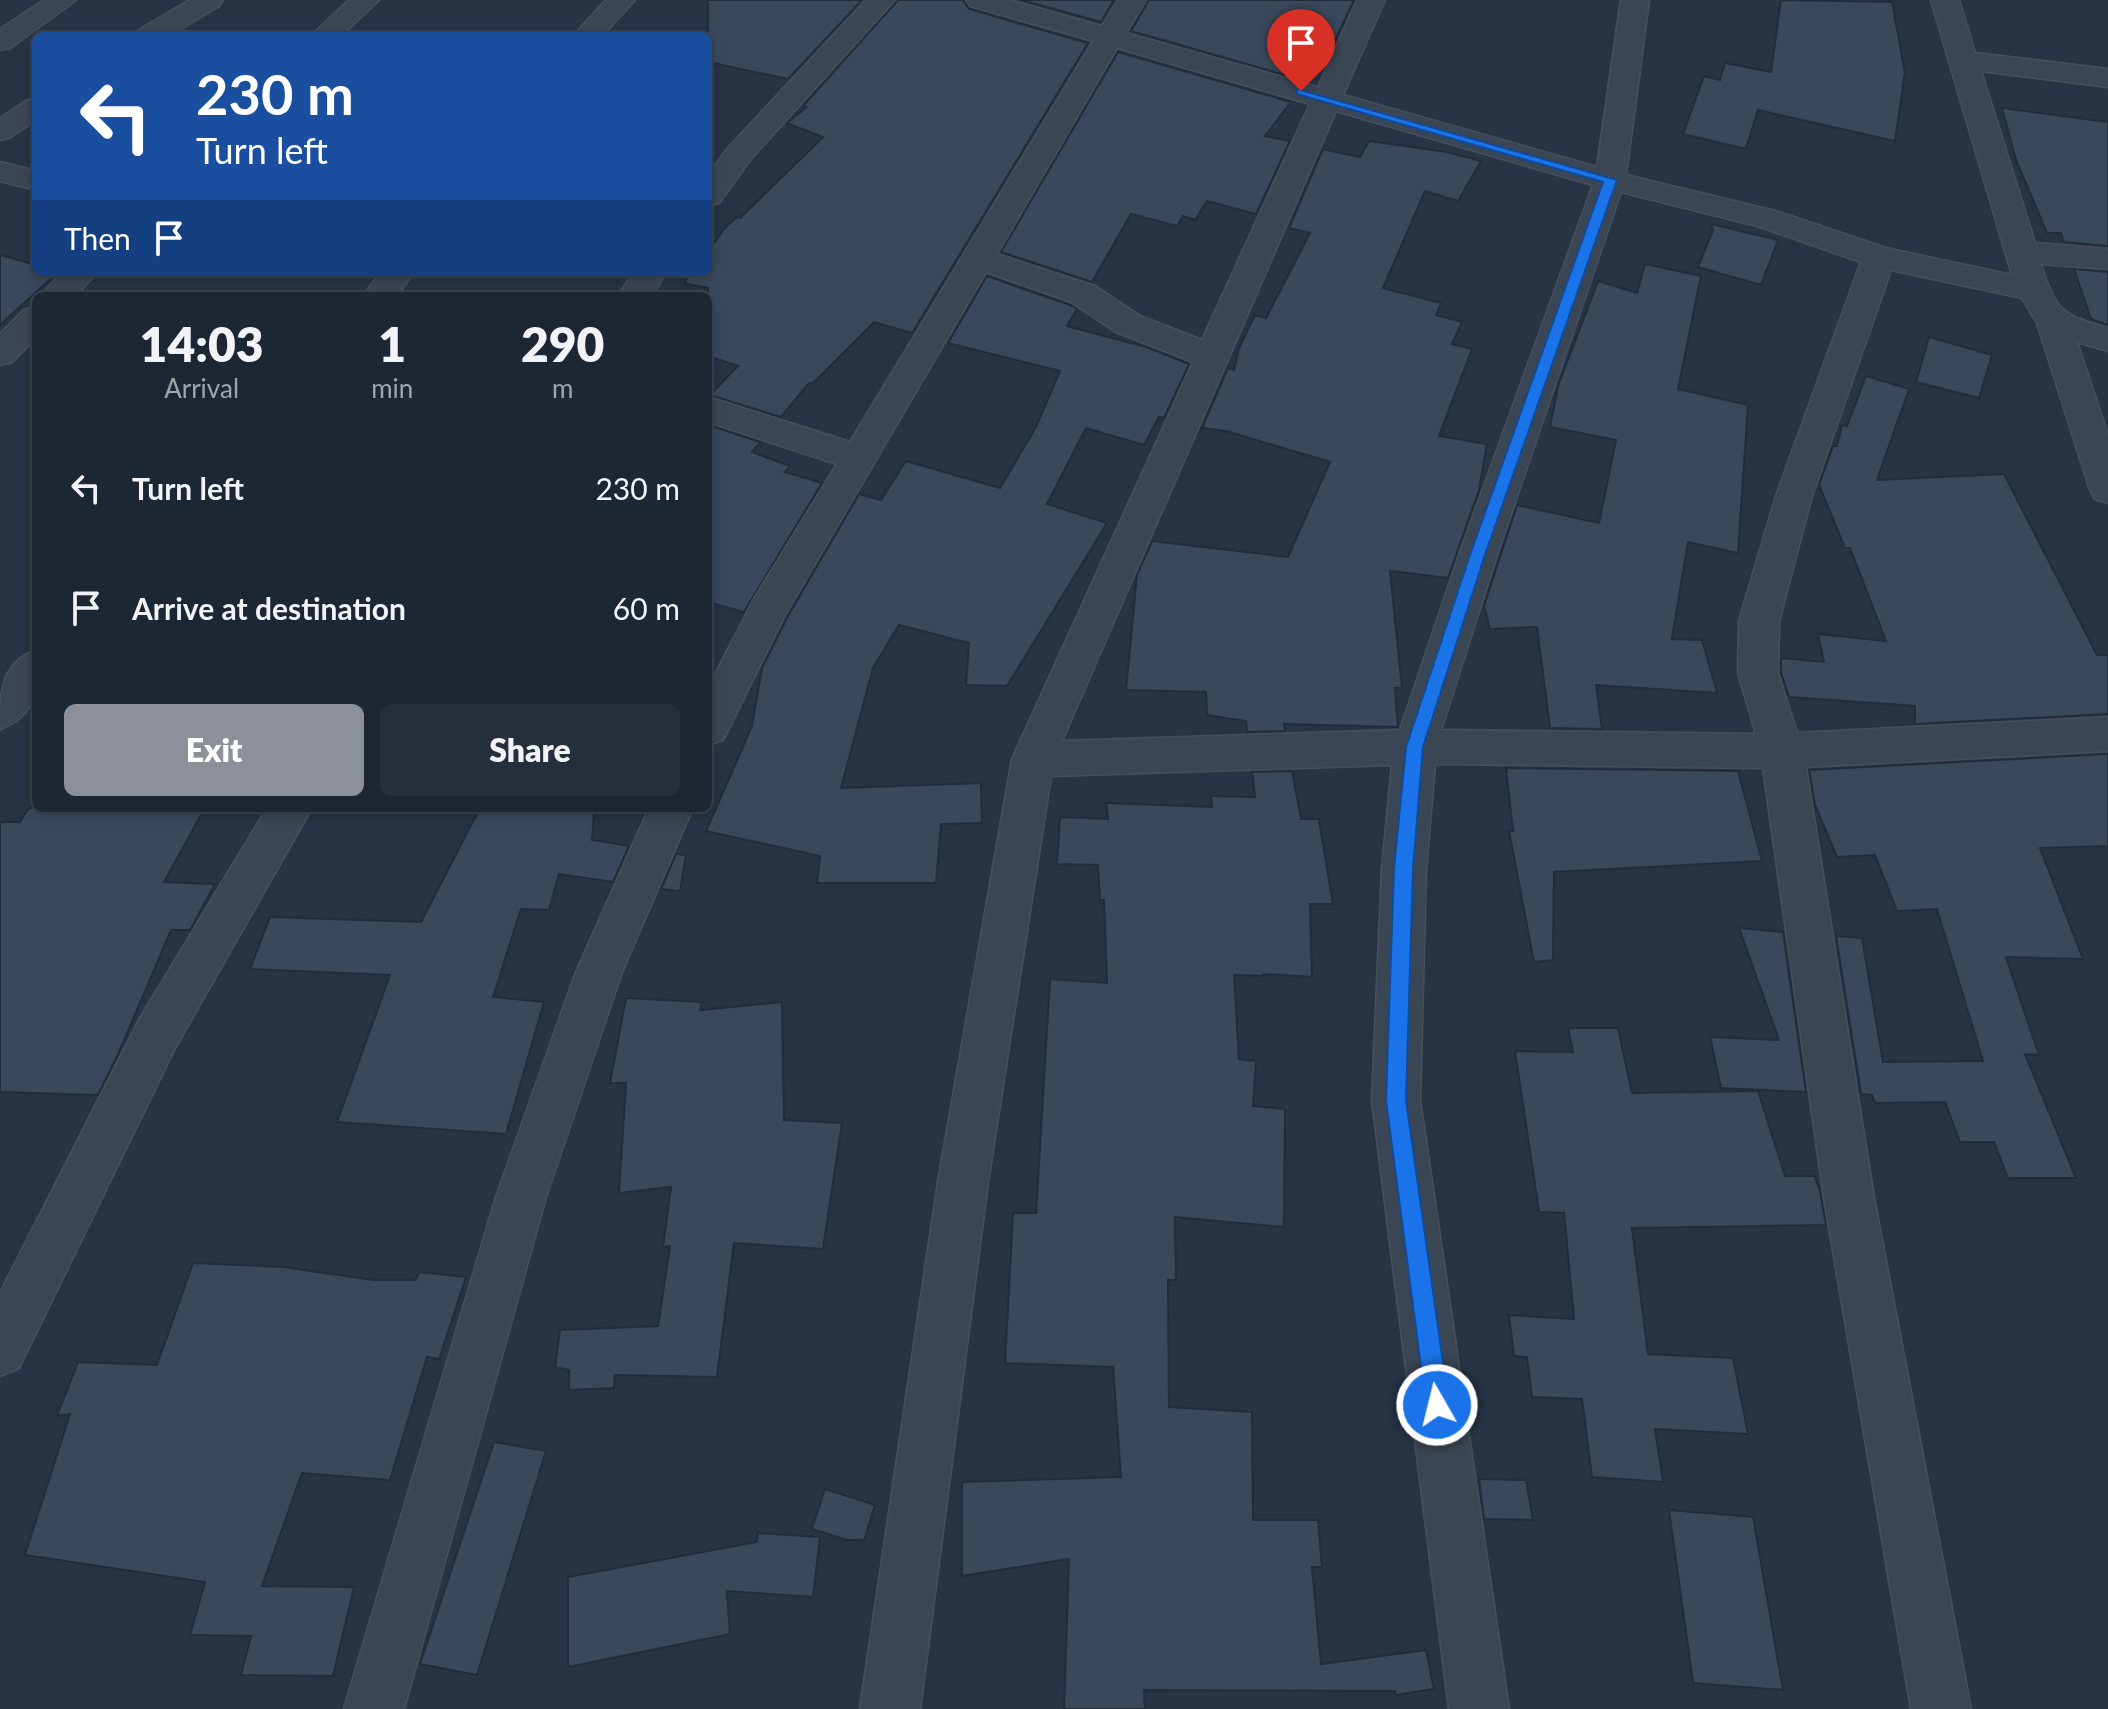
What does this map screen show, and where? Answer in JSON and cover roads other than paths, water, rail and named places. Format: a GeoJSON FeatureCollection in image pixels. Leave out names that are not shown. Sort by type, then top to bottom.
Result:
{"type":"FeatureCollection","features":[{"type":"Feature","properties":{"kind":"street"},"geometry":{"type":"LineString","coordinates":[[0,42],[62,0]]}},
{"type":"Feature","properties":{"kind":"street"},"geometry":{"type":"LineString","coordinates":[[156,32],[209,0]]}},
{"type":"Feature","properties":{"kind":"street"},"geometry":{"type":"LineString","coordinates":[[329,32],[365,0]]}},
{"type":"Feature","properties":{"kind":"street"},"geometry":{"type":"LineString","coordinates":[[591,32],[621,0]]}},
{"type":"Feature","properties":{"kind":"street"},"geometry":{"type":"LineString","coordinates":[[712,191],[739,154],[881,0]]}},
{"type":"Feature","properties":{"kind":"street"},"geometry":{"type":"LineString","coordinates":[[980,0],[1610,180],[1768,219],[1879,257],[2033,290]]}},
{"type":"Feature","properties":{"kind":"street"},"geometry":{"type":"LineString","coordinates":[[712,720],[768,610],[857,457],[1132,0]]}},
{"type":"Feature","properties":{"kind":"street"},"geometry":{"type":"LineString","coordinates":[[890,1709],[963,1182],[1033,759],[1371,0]]}},
{"type":"Feature","properties":{"kind":"street"},"geometry":{"type":"LineString","coordinates":[[1479,1709],[1396,1100],[1404,869],[1415,747],[1479,552],[1610,180],[1635,0]]}},
{"type":"Feature","properties":{"kind":"street"},"geometry":{"type":"LineString","coordinates":[[1945,0],[2033,290],[2054,323],[2108,490]]}},
{"type":"Feature","properties":{"kind":"street"},"geometry":{"type":"LineString","coordinates":[[1961,60],[2108,78]]}},
{"type":"Feature","properties":{"kind":"street"},"geometry":{"type":"LineString","coordinates":[[0,131],[32,110]]}},
{"type":"Feature","properties":{"kind":"street"},"geometry":{"type":"LineString","coordinates":[[0,171],[32,180]]}},
{"type":"Feature","properties":{"kind":"street"},"geometry":{"type":"LineString","coordinates":[[2021,252],[2108,259]]}},
{"type":"Feature","properties":{"kind":"street"},"geometry":{"type":"LineString","coordinates":[[1879,257],[1794,496],[1759,621],[1758,673],[1782,751],[1849,1198],[1941,1709]]}},
{"type":"Feature","properties":{"kind":"street"},"geometry":{"type":"LineString","coordinates":[[978,259],[1083,294],[1128,324],[1212,357]]}},
{"type":"Feature","properties":{"kind":"street"},"geometry":{"type":"LineString","coordinates":[[61,292],[77,276]]}},
{"type":"Feature","properties":{"kind":"street"},"geometry":{"type":"LineString","coordinates":[[0,354],[32,322]]}},
{"type":"Feature","properties":{"kind":"street"},"geometry":{"type":"LineString","coordinates":[[2054,323],[2108,340]]}},
{"type":"Feature","properties":{"kind":"street"},"geometry":{"type":"LineString","coordinates":[[712,410],[857,457]]}},
{"type":"Feature","properties":{"kind":"street"},"geometry":{"type":"LineString","coordinates":[[0,712],[32,671]]}},
{"type":"Feature","properties":{"kind":"street"},"geometry":{"type":"LineString","coordinates":[[1033,759],[1415,747],[1782,751],[2108,734]]}},
{"type":"Feature","properties":{"kind":"street"},"geometry":{"type":"LineString","coordinates":[[0,1349],[157,1034],[288,812]]}},
{"type":"Feature","properties":{"kind":"street"},"geometry":{"type":"LineString","coordinates":[[374,1709],[521,1197],[599,972],[669,812]]}}]}
